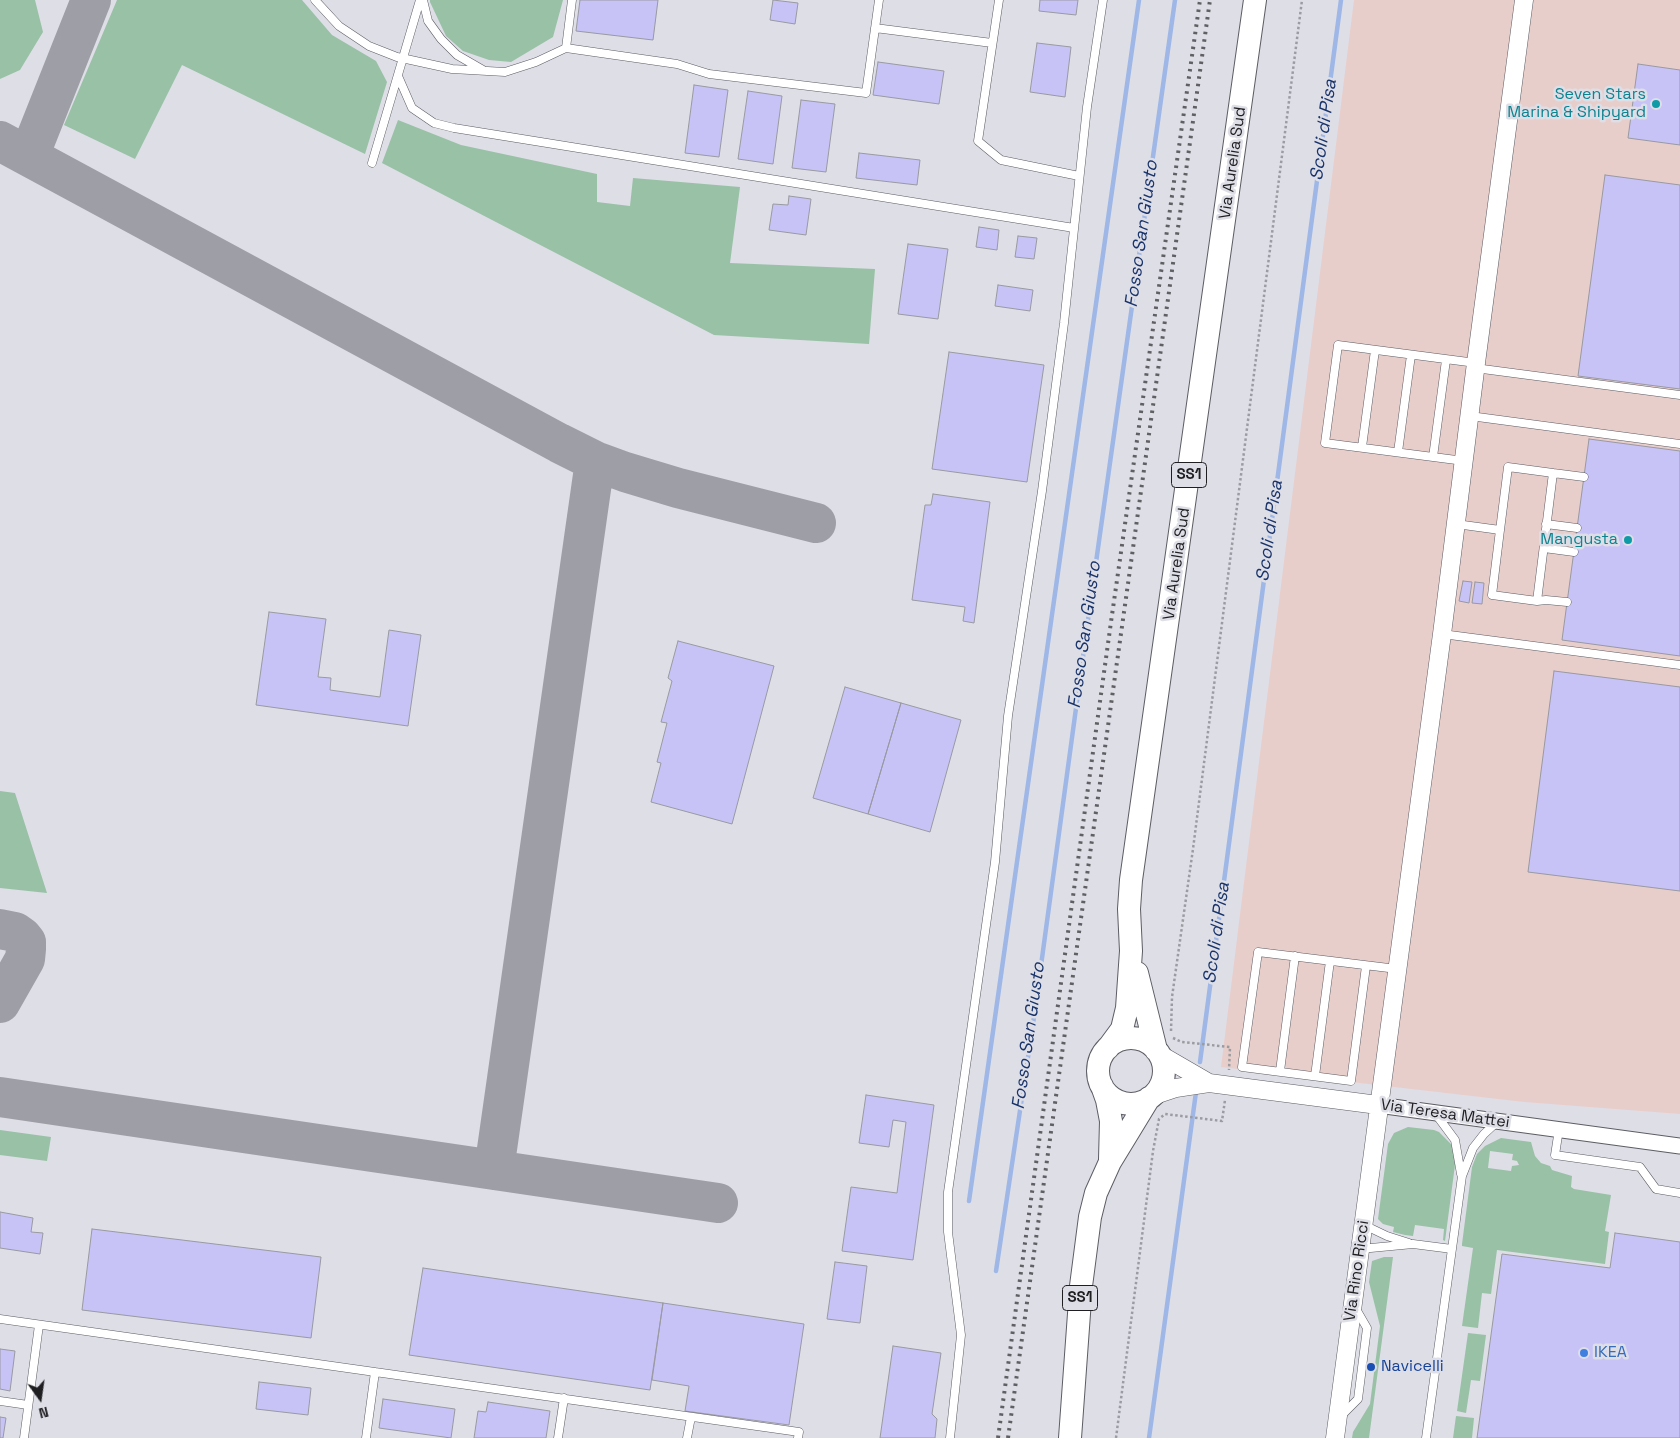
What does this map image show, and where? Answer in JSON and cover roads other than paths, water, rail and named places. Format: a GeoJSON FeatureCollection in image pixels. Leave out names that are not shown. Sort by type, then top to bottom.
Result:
{"type":"FeatureCollection","features":[{"type":"Feature","properties":{"kind":"main road","name":"Via Aurelia Sud"},"geometry":{"type":"LineString","coordinates":[[1131,951],[1129,908],[1131,880],[1255,0]]}},
{"type":"Feature","properties":{"kind":"main road","name":"SS1"},"geometry":{"type":"LineString","coordinates":[[1110,1162],[1112,1130],[1109,1106],[1099,1079],[1099,1067],[1101,1059],[1122,1029],[1125,1020],[1129,993],[1131,951]]}},
{"type":"Feature","properties":{"kind":"main road","name":"SS1"},"geometry":{"type":"LineString","coordinates":[[1070,1438],[1081,1286],[1087,1230],[1096,1193],[1110,1162],[1150,1097],[1159,1088],[1163,1078],[1164,1068],[1157,1052],[1131,951]]}},
{"type":"Feature","properties":{"kind":"main road"},"geometry":{"type":"LineString","coordinates":[[1108,1048],[1116,1042],[1130,1038],[1144,1041],[1157,1052]]}},
{"type":"Feature","properties":{"kind":"main road"},"geometry":{"type":"LineString","coordinates":[[1102,1086],[1110,1096],[1125,1103],[1137,1103],[1150,1097]]}},
{"type":"Feature","properties":{"kind":"street","name":"Via Rino Ricci"},"geometry":{"type":"LineString","coordinates":[[1335,1438],[1524,0]]}},
{"type":"Feature","properties":{"kind":"street"},"geometry":{"type":"LineString","coordinates":[[1157,1052],[1209,1082]]}},
{"type":"Feature","properties":{"kind":"street"},"geometry":{"type":"LineString","coordinates":[[1150,1097],[1176,1088],[1209,1082]]}},
{"type":"Feature","properties":{"kind":"street","name":"Via Teresa Mattei"},"geometry":{"type":"LineString","coordinates":[[1209,1082],[1680,1146]]}},
{"type":"Feature","properties":{"kind":"lane"},"geometry":{"type":"LineString","coordinates":[[315,0],[340,26],[369,46],[403,58],[452,69],[505,72],[536,62],[566,48],[677,64],[709,74],[866,92],[879,0]]}},
{"type":"Feature","properties":{"kind":"lane"},"geometry":{"type":"LineString","coordinates":[[372,163],[422,0]]}},
{"type":"Feature","properties":{"kind":"lane"},"geometry":{"type":"LineString","coordinates":[[422,0],[428,20],[442,39],[457,55],[485,71]]}},
{"type":"Feature","properties":{"kind":"lane"},"geometry":{"type":"LineString","coordinates":[[566,48],[572,0]]}},
{"type":"Feature","properties":{"kind":"lane"},"geometry":{"type":"LineString","coordinates":[[999,0],[978,141],[1001,160],[1080,176]]}},
{"type":"Feature","properties":{"kind":"lane"},"geometry":{"type":"LineString","coordinates":[[950,1438],[961,1335],[948,1232],[948,1192],[995,862],[1008,716],[1043,482],[1087,107],[1103,0]]}},
{"type":"Feature","properties":{"kind":"lane"},"geometry":{"type":"LineString","coordinates":[[875,28],[992,43]]}},
{"type":"Feature","properties":{"kind":"lane"},"geometry":{"type":"LineString","coordinates":[[398,76],[412,108],[434,123],[454,128],[1074,228]]}},
{"type":"Feature","properties":{"kind":"lane"},"geometry":{"type":"LineString","coordinates":[[1464,461],[1325,442],[1338,345],[1680,395]]}},
{"type":"Feature","properties":{"kind":"lane"},"geometry":{"type":"LineString","coordinates":[[1362,448],[1375,350]]}},
{"type":"Feature","properties":{"kind":"lane"},"geometry":{"type":"LineString","coordinates":[[1398,452],[1411,355]]}},
{"type":"Feature","properties":{"kind":"lane"},"geometry":{"type":"LineString","coordinates":[[1433,457],[1446,360]]}},
{"type":"Feature","properties":{"kind":"lane"},"geometry":{"type":"LineString","coordinates":[[1470,416],[1680,444]]}},
{"type":"Feature","properties":{"kind":"lane"},"geometry":{"type":"LineString","coordinates":[[1567,602],[1537,601],[1492,595],[1508,467],[1584,477]]}},
{"type":"Feature","properties":{"kind":"lane"},"geometry":{"type":"LineString","coordinates":[[1537,601],[1553,473]]}},
{"type":"Feature","properties":{"kind":"lane"},"geometry":{"type":"LineString","coordinates":[[1456,524],[1500,530]]}},
{"type":"Feature","properties":{"kind":"lane"},"geometry":{"type":"LineString","coordinates":[[1546,524],[1577,528]]}},
{"type":"Feature","properties":{"kind":"lane"},"geometry":{"type":"LineString","coordinates":[[1544,548],[1574,552]]}},
{"type":"Feature","properties":{"kind":"lane"},"geometry":{"type":"LineString","coordinates":[[1442,634],[1680,665]]}},
{"type":"Feature","properties":{"kind":"lane"},"geometry":{"type":"LineString","coordinates":[[1366,966],[1351,1081],[1242,1067],[1258,952],[1397,969]]}},
{"type":"Feature","properties":{"kind":"lane"},"geometry":{"type":"LineString","coordinates":[[1280,1071],[1295,956]]}},
{"type":"Feature","properties":{"kind":"lane"},"geometry":{"type":"LineString","coordinates":[[1315,1076],[1330,961]]}},
{"type":"Feature","properties":{"kind":"lane"},"geometry":{"type":"LineString","coordinates":[[1434,1113],[1455,1140],[1462,1176]]}},
{"type":"Feature","properties":{"kind":"lane"},"geometry":{"type":"LineString","coordinates":[[1426,1438],[1462,1176],[1473,1148],[1498,1121]]}},
{"type":"Feature","properties":{"kind":"lane"},"geometry":{"type":"LineString","coordinates":[[1559,1129],[1555,1155],[1640,1167],[1656,1189],[1680,1193]]}},
{"type":"Feature","properties":{"kind":"lane"},"geometry":{"type":"LineString","coordinates":[[1364,1225],[1387,1236],[1413,1244],[1452,1249]]}},
{"type":"Feature","properties":{"kind":"lane"},"geometry":{"type":"LineString","coordinates":[[1360,1249],[1413,1244]]}},
{"type":"Feature","properties":{"kind":"lane"},"geometry":{"type":"LineString","coordinates":[[0,1319],[799,1432],[798,1438]]}},
{"type":"Feature","properties":{"kind":"lane"},"geometry":{"type":"LineString","coordinates":[[24,1438],[39,1325]]}},
{"type":"Feature","properties":{"kind":"lane"},"geometry":{"type":"LineString","coordinates":[[366,1438],[375,1372]]}},
{"type":"Feature","properties":{"kind":"lane"},"geometry":{"type":"LineString","coordinates":[[558,1438],[564,1398]]}},
{"type":"Feature","properties":{"kind":"lane"},"geometry":{"type":"LineString","coordinates":[[0,1401],[28,1405]]}},
{"type":"Feature","properties":{"kind":"lane"},"geometry":{"type":"LineString","coordinates":[[688,1438],[691,1417]]}},
{"type":"Feature","properties":{"kind":"waterway"},"geometry":{"type":"LineString","coordinates":[[969,1201],[1139,0]]}},
{"type":"Feature","properties":{"kind":"waterway","name":"Fosso San Giusto"},"geometry":{"type":"LineString","coordinates":[[996,1271],[1034,1017],[1175,0]]}},
{"type":"Feature","properties":{"kind":"waterway","name":"Scoli di Pisa"},"geometry":{"type":"LineString","coordinates":[[1200,1062],[1341,0]]}},
{"type":"Feature","properties":{"kind":"waterway"},"geometry":{"type":"LineString","coordinates":[[1149,1438],[1196,1092]]}},
{"type":"Feature","properties":{"kind":"railway"},"geometry":{"type":"LineString","coordinates":[[998,1438],[1111,622],[1200,0]]}},
{"type":"Feature","properties":{"kind":"railway"},"geometry":{"type":"LineString","coordinates":[[1008,1438],[1210,0]]}},
{"type":"Feature","properties":{"kind":"place","name":"Seven Stars Marina & Shipyard"},"geometry":{"type":"Point","coordinates":[1656,104]}},
{"type":"Feature","properties":{"kind":"place","name":"Mangusta"},"geometry":{"type":"Point","coordinates":[1628,540]}},
{"type":"Feature","properties":{"kind":"place","name":"IKEA"},"geometry":{"type":"Point","coordinates":[1584,1353]}},
{"type":"Feature","properties":{"kind":"place","name":"Navicelli"},"geometry":{"type":"Point","coordinates":[1371,1367]}}]}
